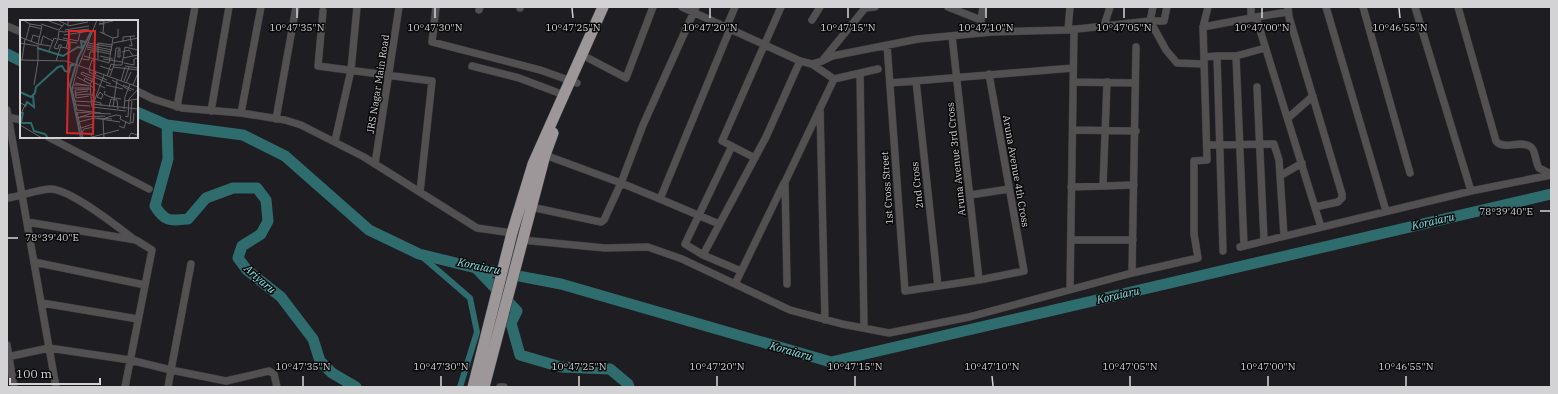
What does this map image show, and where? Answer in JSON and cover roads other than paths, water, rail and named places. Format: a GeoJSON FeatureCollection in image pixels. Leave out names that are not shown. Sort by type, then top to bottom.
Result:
{"type":"FeatureCollection","features":[{"type":"Feature","properties":{"kind":"highway"},"geometry":{"type":"LineString","coordinates":[[473,387],[491,340],[522,243],[545,155],[602,7]]}},
{"type":"Feature","properties":{"kind":"highway"},"geometry":{"type":"LineString","coordinates":[[484,387],[491,340],[511,237],[532,164],[564,95],[574,82],[588,58],[610,7]]}},
{"type":"Feature","properties":{"kind":"street"},"geometry":{"type":"LineString","coordinates":[[177,107],[195,7]]}},
{"type":"Feature","properties":{"kind":"street"},"geometry":{"type":"LineString","coordinates":[[211,111],[229,7]]}},
{"type":"Feature","properties":{"kind":"street"},"geometry":{"type":"LineString","coordinates":[[241,112],[260,7]]}},
{"type":"Feature","properties":{"kind":"street"},"geometry":{"type":"LineString","coordinates":[[276,119],[296,7]]}},
{"type":"Feature","properties":{"kind":"street"},"geometry":{"type":"LineString","coordinates":[[335,141],[351,70],[357,7]]}},
{"type":"Feature","properties":{"kind":"street","name":"JRS Nagar Main Road"},"geometry":{"type":"LineString","coordinates":[[375,164],[390,76],[399,7]]}},
{"type":"Feature","properties":{"kind":"street"},"geometry":{"type":"LineString","coordinates":[[436,7],[432,42],[540,70],[574,82]]}},
{"type":"Feature","properties":{"kind":"street"},"geometry":{"type":"LineString","coordinates":[[588,58],[626,78],[653,7]]}},
{"type":"Feature","properties":{"kind":"street"},"geometry":{"type":"LineString","coordinates":[[682,7],[695,10],[728,28],[800,62],[812,64],[834,79],[878,69]]}},
{"type":"Feature","properties":{"kind":"street"},"geometry":{"type":"LineString","coordinates":[[660,199],[735,7]]}},
{"type":"Feature","properties":{"kind":"street"},"geometry":{"type":"LineString","coordinates":[[755,158],[722,141],[781,7]]}},
{"type":"Feature","properties":{"kind":"street"},"geometry":{"type":"LineString","coordinates":[[812,20],[820,7]]}},
{"type":"Feature","properties":{"kind":"street"},"geometry":{"type":"LineString","coordinates":[[822,61],[866,8],[876,7]]}},
{"type":"Feature","properties":{"kind":"street"},"geometry":{"type":"LineString","coordinates":[[948,7],[981,20]]}},
{"type":"Feature","properties":{"kind":"street"},"geometry":{"type":"LineString","coordinates":[[982,33],[981,20],[984,7]]}},
{"type":"Feature","properties":{"kind":"street"},"geometry":{"type":"LineString","coordinates":[[1070,7],[1074,130],[1070,289]]}},
{"type":"Feature","properties":{"kind":"street"},"geometry":{"type":"LineString","coordinates":[[1104,26],[1110,7]]}},
{"type":"Feature","properties":{"kind":"street"},"geometry":{"type":"LineString","coordinates":[[1153,7],[1150,21],[1166,50],[1177,63],[1204,60],[1217,56],[1236,56],[1265,48]]}},
{"type":"Feature","properties":{"kind":"street"},"geometry":{"type":"LineString","coordinates":[[812,64],[832,56],[918,39],[982,33],[1071,29],[1164,21],[1167,7]]}},
{"type":"Feature","properties":{"kind":"street"},"geometry":{"type":"LineString","coordinates":[[522,243],[606,248],[648,247],[682,259],[790,310],[825,320],[889,333],[912,330],[969,317],[1132,273],[1198,258],[1194,234],[1194,161],[1207,160],[1203,27],[1208,7]]}},
{"type":"Feature","properties":{"kind":"street"},"geometry":{"type":"LineString","coordinates":[[1250,7],[1288,118],[1321,227]]}},
{"type":"Feature","properties":{"kind":"street"},"geometry":{"type":"LineString","coordinates":[[1326,7],[1386,211]]}},
{"type":"Feature","properties":{"kind":"street"},"geometry":{"type":"LineString","coordinates":[[1363,7],[1410,173]]}},
{"type":"Feature","properties":{"kind":"street"},"geometry":{"type":"LineString","coordinates":[[1415,7],[1471,191]]}},
{"type":"Feature","properties":{"kind":"street"},"geometry":{"type":"LineString","coordinates":[[1458,7],[1496,141],[1501,144],[1523,144],[1530,146],[1533,149],[1539,168],[1551,174]]}},
{"type":"Feature","properties":{"kind":"street"},"geometry":{"type":"LineString","coordinates":[[1203,27],[1254,18],[1288,9],[1342,198],[1338,202],[1315,207]]}},
{"type":"Feature","properties":{"kind":"street"},"geometry":{"type":"LineString","coordinates":[[531,207],[601,222],[604,220],[621,183],[643,125],[695,10]]}},
{"type":"Feature","properties":{"kind":"street"},"geometry":{"type":"LineString","coordinates":[[323,11],[318,66],[432,81],[420,192]]}},
{"type":"Feature","properties":{"kind":"street"},"geometry":{"type":"LineString","coordinates":[[7,26],[20,32]]}},
{"type":"Feature","properties":{"kind":"street","name":"Aruna Avenue 3rd Cross"},"geometry":{"type":"LineString","coordinates":[[952,36],[979,280]]}},
{"type":"Feature","properties":{"kind":"street","name":"1st Cross Street"},"geometry":{"type":"LineString","coordinates":[[888,45],[905,291],[938,286]]}},
{"type":"Feature","properties":{"kind":"street"},"geometry":{"type":"LineString","coordinates":[[1132,273],[1136,131],[1136,47]]}},
{"type":"Feature","properties":{"kind":"street"},"geometry":{"type":"LineString","coordinates":[[1217,56],[1223,251]]}},
{"type":"Feature","properties":{"kind":"street"},"geometry":{"type":"LineString","coordinates":[[1236,56],[1242,247],[1264,240],[1386,211],[1551,174]]}},
{"type":"Feature","properties":{"kind":"street"},"geometry":{"type":"LineString","coordinates":[[703,255],[766,137],[800,62]]}},
{"type":"Feature","properties":{"kind":"street"},"geometry":{"type":"LineString","coordinates":[[472,66],[519,78],[564,95]]}},
{"type":"Feature","properties":{"kind":"street"},"geometry":{"type":"LineString","coordinates":[[890,83],[1073,68]]}},
{"type":"Feature","properties":{"kind":"street"},"geometry":{"type":"LineString","coordinates":[[860,73],[864,328]]}},
{"type":"Feature","properties":{"kind":"street","name":"Aruna Avenue 4th Cross"},"geometry":{"type":"LineString","coordinates":[[979,280],[1024,271],[989,74]]}},
{"type":"Feature","properties":{"kind":"street"},"geometry":{"type":"LineString","coordinates":[[735,284],[834,79]]}},
{"type":"Feature","properties":{"kind":"street","name":"2nd Cross"},"geometry":{"type":"LineString","coordinates":[[916,81],[938,286]]}},
{"type":"Feature","properties":{"kind":"street"},"geometry":{"type":"LineString","coordinates":[[1073,82],[1135,83]]}},
{"type":"Feature","properties":{"kind":"street"},"geometry":{"type":"LineString","coordinates":[[1104,186],[1104,131],[1107,82]]}},
{"type":"Feature","properties":{"kind":"street"},"geometry":{"type":"LineString","coordinates":[[1257,87],[1264,240]]}},
{"type":"Feature","properties":{"kind":"street"},"geometry":{"type":"LineString","coordinates":[[138,92],[153,99],[177,107],[211,111],[241,112],[301,124],[335,141],[375,164],[477,228],[511,237]]}},
{"type":"Feature","properties":{"kind":"street"},"geometry":{"type":"LineString","coordinates":[[1288,118],[1313,96]]}},
{"type":"Feature","properties":{"kind":"street"},"geometry":{"type":"LineString","coordinates":[[820,107],[825,320]]}},
{"type":"Feature","properties":{"kind":"street"},"geometry":{"type":"LineString","coordinates":[[8,113],[20,119]]}},
{"type":"Feature","properties":{"kind":"street"},"geometry":{"type":"LineString","coordinates":[[8,113],[57,387]]}},
{"type":"Feature","properties":{"kind":"street"},"geometry":{"type":"LineString","coordinates":[[1074,130],[1136,131]]}},
{"type":"Feature","properties":{"kind":"street"},"geometry":{"type":"LineString","coordinates":[[50,138],[149,189]]}},
{"type":"Feature","properties":{"kind":"street"},"geometry":{"type":"LineString","coordinates":[[1207,145],[1272,143],[1276,147],[1280,176],[1284,236]]}},
{"type":"Feature","properties":{"kind":"street"},"geometry":{"type":"LineString","coordinates":[[732,146],[685,244],[703,255],[741,272]]}},
{"type":"Feature","properties":{"kind":"street"},"geometry":{"type":"LineString","coordinates":[[545,155],[621,183],[719,224]]}},
{"type":"Feature","properties":{"kind":"street"},"geometry":{"type":"LineString","coordinates":[[1280,176],[1302,163]]}},
{"type":"Feature","properties":{"kind":"street"},"geometry":{"type":"LineString","coordinates":[[785,182],[787,284]]}},
{"type":"Feature","properties":{"kind":"street"},"geometry":{"type":"LineString","coordinates":[[1072,187],[1134,185]]}},
{"type":"Feature","properties":{"kind":"street"},"geometry":{"type":"LineString","coordinates":[[7,198],[50,189],[61,191],[96,212],[152,250],[125,387]]}},
{"type":"Feature","properties":{"kind":"street"},"geometry":{"type":"LineString","coordinates":[[970,195],[1009,189]]}},
{"type":"Feature","properties":{"kind":"street"},"geometry":{"type":"LineString","coordinates":[[27,222],[136,240]]}},
{"type":"Feature","properties":{"kind":"street"},"geometry":{"type":"LineString","coordinates":[[1071,240],[1132,240]]}},
{"type":"Feature","properties":{"kind":"street"},"geometry":{"type":"LineString","coordinates":[[34,262],[145,285]]}},
{"type":"Feature","properties":{"kind":"street"},"geometry":{"type":"LineString","coordinates":[[168,387],[191,264]]}},
{"type":"Feature","properties":{"kind":"street"},"geometry":{"type":"LineString","coordinates":[[938,286],[979,280]]}},
{"type":"Feature","properties":{"kind":"street"},"geometry":{"type":"LineString","coordinates":[[42,303],[138,319]]}},
{"type":"Feature","properties":{"kind":"street"},"geometry":{"type":"LineString","coordinates":[[7,345],[14,387]]}},
{"type":"Feature","properties":{"kind":"street"},"geometry":{"type":"LineString","coordinates":[[8,356],[49,348],[130,360],[226,381],[269,371],[274,374],[277,387]]}},
{"type":"Feature","properties":{"kind":"waterway","name":"Koraiaru"},"geometry":{"type":"LineString","coordinates":[[7,54],[20,60]]}},
{"type":"Feature","properties":{"kind":"waterway","name":"Koraiaru"},"geometry":{"type":"LineString","coordinates":[[138,112],[167,125],[243,135],[285,156],[369,230],[419,254],[476,268],[561,284],[831,362],[1551,194]]}},
{"type":"Feature","properties":{"kind":"waterway","name":"Ariyaru"},"geometry":{"type":"LineString","coordinates":[[167,125],[168,159],[155,206],[165,218],[172,220],[188,219],[206,198],[233,188],[257,188],[266,200],[268,221],[261,234],[242,246],[238,258],[247,270],[281,297],[313,339],[320,361],[332,373],[356,387]]}},
{"type":"Feature","properties":{"kind":"waterway"},"geometry":{"type":"LineString","coordinates":[[419,254],[470,298],[477,332],[460,387]]}},
{"type":"Feature","properties":{"kind":"waterway"},"geometry":{"type":"LineString","coordinates":[[476,268],[517,311],[511,323],[520,355],[561,367],[610,369],[628,384],[629,387]]}}]}
